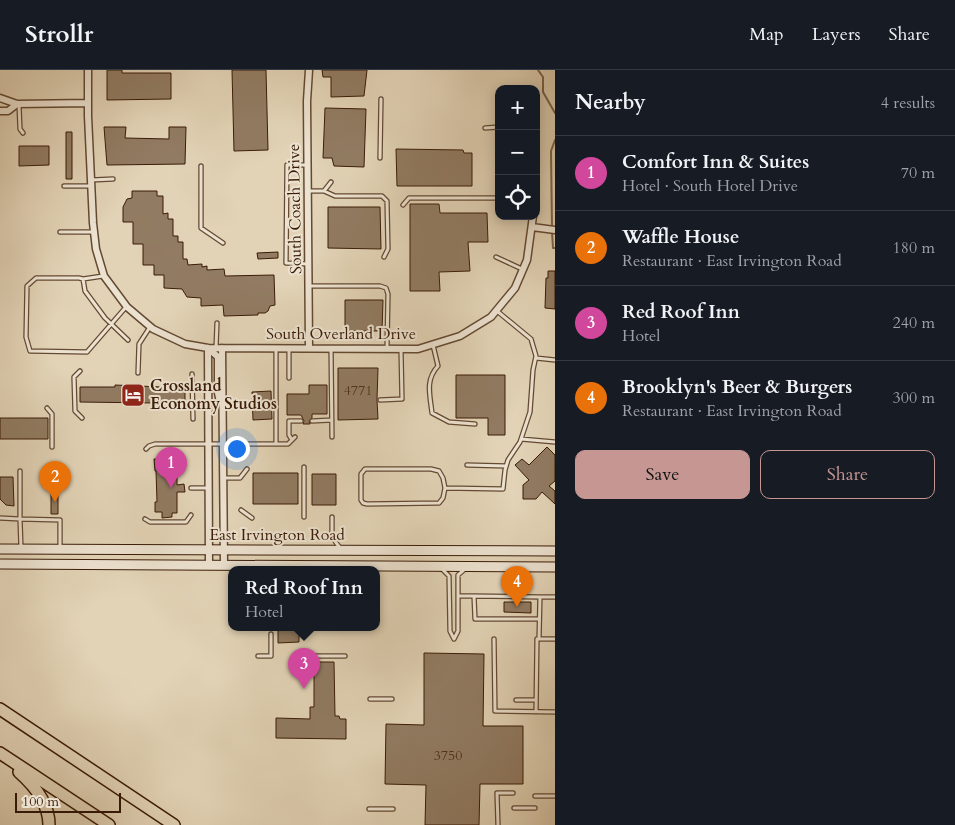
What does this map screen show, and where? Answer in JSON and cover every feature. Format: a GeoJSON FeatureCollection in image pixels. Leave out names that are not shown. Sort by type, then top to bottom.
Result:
{"type":"FeatureCollection","features":[{"type":"Feature","properties":{"kind":"highway"},"geometry":{"type":"LineString","coordinates":[[0,709],[174,825]]}},
{"type":"Feature","properties":{"kind":"highway"},"geometry":{"type":"LineString","coordinates":[[0,753],[109,825]]}},
{"type":"Feature","properties":{"kind":"highway"},"geometry":{"type":"LineString","coordinates":[[0,756],[38,791],[46,807],[48,825]]}},
{"type":"Feature","properties":{"kind":"main road","name":"East Irvington Road"},"geometry":{"type":"LineString","coordinates":[[0,549],[555,551]]}},
{"type":"Feature","properties":{"kind":"main road","name":"East Irvington Road"},"geometry":{"type":"LineString","coordinates":[[0,564],[266,566]]}},
{"type":"Feature","properties":{"kind":"main road","name":"East Irvington Road"},"geometry":{"type":"LineString","coordinates":[[380,568],[555,567]]}},
{"type":"Feature","properties":{"kind":"street"},"geometry":{"type":"LineString","coordinates":[[88,70],[94,232],[96,249],[104,276]]}},
{"type":"Feature","properties":{"kind":"street","name":"South Coach Drive"},"geometry":{"type":"LineString","coordinates":[[309,70],[307,101],[309,348]]}},
{"type":"Feature","properties":{"kind":"street"},"geometry":{"type":"LineString","coordinates":[[0,98],[18,104],[88,103]]}},
{"type":"Feature","properties":{"kind":"street"},"geometry":{"type":"LineString","coordinates":[[0,111],[8,111],[18,104]]}},
{"type":"Feature","properties":{"kind":"street","name":"South Overland Drive"},"geometry":{"type":"LineString","coordinates":[[104,276],[127,307],[150,326],[184,344],[208,348],[418,349],[460,336],[491,317],[515,288],[528,260],[532,220]]}},
{"type":"Feature","properties":{"kind":"street"},"geometry":{"type":"LineString","coordinates":[[532,227],[552,229]]}},
{"type":"Feature","properties":{"kind":"street"},"geometry":{"type":"LineString","coordinates":[[208,348],[218,357],[218,393],[222,412]]}},
{"type":"Feature","properties":{"kind":"street"},"geometry":{"type":"LineString","coordinates":[[208,348],[209,565]]}},
{"type":"Feature","properties":{"kind":"street"},"geometry":{"type":"LineString","coordinates":[[219,348],[223,445],[224,565]]}},
{"type":"Feature","properties":{"kind":"lane"},"geometry":{"type":"LineString","coordinates":[[380,158],[381,99]]}},
{"type":"Feature","properties":{"kind":"lane"},"geometry":{"type":"LineString","coordinates":[[18,104],[20,129],[23,133]]}},
{"type":"Feature","properties":{"kind":"lane"},"geometry":{"type":"LineString","coordinates":[[485,128],[495,127]]}},
{"type":"Feature","properties":{"kind":"lane"},"geometry":{"type":"LineString","coordinates":[[308,165],[287,165],[286,263],[309,264]]}},
{"type":"Feature","properties":{"kind":"lane"},"geometry":{"type":"LineString","coordinates":[[201,166],[201,228],[223,243]]}},
{"type":"Feature","properties":{"kind":"lane"},"geometry":{"type":"LineString","coordinates":[[64,186],[113,179]]}},
{"type":"Feature","properties":{"kind":"lane"},"geometry":{"type":"LineString","coordinates":[[324,191],[331,182]]}},
{"type":"Feature","properties":{"kind":"lane"},"geometry":{"type":"LineString","coordinates":[[308,191],[324,191],[335,196],[382,196],[385,198],[387,201],[388,249],[384,257]]}},
{"type":"Feature","properties":{"kind":"lane"},"geometry":{"type":"LineString","coordinates":[[403,206],[409,198],[495,198]]}},
{"type":"Feature","properties":{"kind":"lane"},"geometry":{"type":"LineString","coordinates":[[60,232],[94,232]]}},
{"type":"Feature","properties":{"kind":"lane"},"geometry":{"type":"LineString","coordinates":[[496,257],[523,270]]}},
{"type":"Feature","properties":{"kind":"lane"},"geometry":{"type":"LineString","coordinates":[[104,276],[83,279],[36,278],[27,286],[26,337],[30,352],[87,352],[127,307]]}},
{"type":"Feature","properties":{"kind":"lane"},"geometry":{"type":"LineString","coordinates":[[83,279],[85,292],[111,324],[128,340]]}},
{"type":"Feature","properties":{"kind":"lane"},"geometry":{"type":"LineString","coordinates":[[309,286],[380,286],[386,288],[388,294],[387,349]]}},
{"type":"Feature","properties":{"kind":"lane"},"geometry":{"type":"LineString","coordinates":[[445,488],[504,489],[506,466],[521,440],[530,412],[533,370],[536,358],[534,346],[531,339],[497,310]]}},
{"type":"Feature","properties":{"kind":"lane"},"geometry":{"type":"LineString","coordinates":[[217,323],[219,348]]}},
{"type":"Feature","properties":{"kind":"lane"},"geometry":{"type":"LineString","coordinates":[[138,373],[139,344],[150,326]]}},
{"type":"Feature","properties":{"kind":"lane"},"geometry":{"type":"LineString","coordinates":[[432,345],[438,366],[432,373],[428,384],[432,413],[449,422],[475,424]]}},
{"type":"Feature","properties":{"kind":"lane"},"geometry":{"type":"LineString","coordinates":[[276,348],[276,444]]}},
{"type":"Feature","properties":{"kind":"lane"},"geometry":{"type":"LineString","coordinates":[[289,348],[290,378]]}},
{"type":"Feature","properties":{"kind":"lane"},"geometry":{"type":"LineString","coordinates":[[331,348],[332,438]]}},
{"type":"Feature","properties":{"kind":"lane"},"geometry":{"type":"LineString","coordinates":[[380,400],[402,399],[401,349]]}},
{"type":"Feature","properties":{"kind":"lane"},"geometry":{"type":"LineString","coordinates":[[536,358],[555,360]]}},
{"type":"Feature","properties":{"kind":"lane"},"geometry":{"type":"LineString","coordinates":[[80,371],[74,378],[75,411],[82,418]]}},
{"type":"Feature","properties":{"kind":"lane"},"geometry":{"type":"LineString","coordinates":[[192,374],[193,418]]}},
{"type":"Feature","properties":{"kind":"lane"},"geometry":{"type":"LineString","coordinates":[[47,408],[52,414],[52,448]]}},
{"type":"Feature","properties":{"kind":"lane"},"geometry":{"type":"LineString","coordinates":[[312,421],[332,420]]}},
{"type":"Feature","properties":{"kind":"lane"},"geometry":{"type":"LineString","coordinates":[[146,449],[152,444],[288,444],[294,439],[289,435],[289,421],[301,421]]}},
{"type":"Feature","properties":{"kind":"lane"},"geometry":{"type":"LineString","coordinates":[[521,440],[555,442]]}},
{"type":"Feature","properties":{"kind":"lane"},"geometry":{"type":"LineString","coordinates":[[467,465],[506,466]]}},
{"type":"Feature","properties":{"kind":"lane"},"geometry":{"type":"LineString","coordinates":[[304,467],[304,517]]}},
{"type":"Feature","properties":{"kind":"lane"},"geometry":{"type":"LineString","coordinates":[[223,478],[240,478],[247,469]]}},
{"type":"Feature","properties":{"kind":"lane"},"geometry":{"type":"LineString","coordinates":[[431,469],[439,471],[445,488],[444,498],[439,503],[367,504],[361,500],[361,474],[365,470],[431,469]]}},
{"type":"Feature","properties":{"kind":"lane"},"geometry":{"type":"LineString","coordinates":[[20,472],[21,550]]}},
{"type":"Feature","properties":{"kind":"lane"},"geometry":{"type":"LineString","coordinates":[[191,488],[209,488]]}},
{"type":"Feature","properties":{"kind":"lane"},"geometry":{"type":"LineString","coordinates":[[241,510],[252,518]]}},
{"type":"Feature","properties":{"kind":"lane"},"geometry":{"type":"LineString","coordinates":[[145,519],[150,522],[186,522],[191,515]]}},
{"type":"Feature","properties":{"kind":"lane"},"geometry":{"type":"LineString","coordinates":[[332,517],[332,537],[342,550]]}},
{"type":"Feature","properties":{"kind":"lane"},"geometry":{"type":"LineString","coordinates":[[0,518],[60,520],[61,550]]}},
{"type":"Feature","properties":{"kind":"lane"},"geometry":{"type":"LineString","coordinates":[[440,567],[449,576],[450,631],[454,639],[458,631],[458,575],[468,567]]}},
{"type":"Feature","properties":{"kind":"lane"},"geometry":{"type":"LineString","coordinates":[[458,596],[555,597]]}},
{"type":"Feature","properties":{"kind":"lane"},"geometry":{"type":"LineString","coordinates":[[474,596],[474,619],[539,619]]}},
{"type":"Feature","properties":{"kind":"lane"},"geometry":{"type":"LineString","coordinates":[[536,712],[537,639],[539,639],[540,597]]}},
{"type":"Feature","properties":{"kind":"lane"},"geometry":{"type":"LineString","coordinates":[[258,656],[271,656],[271,634]]}},
{"type":"Feature","properties":{"kind":"lane"},"geometry":{"type":"LineString","coordinates":[[494,639],[494,711],[555,712]]}},
{"type":"Feature","properties":{"kind":"lane"},"geometry":{"type":"LineString","coordinates":[[539,639],[555,639]]}},
{"type":"Feature","properties":{"kind":"lane"},"geometry":{"type":"LineString","coordinates":[[313,656],[345,656]]}},
{"type":"Feature","properties":{"kind":"lane"},"geometry":{"type":"LineString","coordinates":[[370,699],[392,699]]}},
{"type":"Feature","properties":{"kind":"lane"},"geometry":{"type":"LineString","coordinates":[[516,700],[536,700]]}},
{"type":"Feature","properties":{"kind":"lane"},"geometry":{"type":"LineString","coordinates":[[498,825],[497,792],[513,793]]}},
{"type":"Feature","properties":{"kind":"lane"},"geometry":{"type":"LineString","coordinates":[[535,796],[555,796]]}},
{"type":"Feature","properties":{"kind":"lane"},"geometry":{"type":"LineString","coordinates":[[514,808],[535,808]]}},
{"type":"Feature","properties":{"kind":"lane"},"geometry":{"type":"LineString","coordinates":[[369,809],[393,809]]}},
{"type":"Feature","properties":{"kind":"building"},"geometry":{"type":"Polygon","coordinates":[[[107,70],[122,70],[122,73],[171,73],[171,99],[107,100],[107,70]]]}},
{"type":"Feature","properties":{"kind":"building"},"geometry":{"type":"Polygon","coordinates":[[[232,70],[266,70],[268,150],[234,151],[232,70]]]}},
{"type":"Feature","properties":{"kind":"building"},"geometry":{"type":"Polygon","coordinates":[[[322,70],[367,70],[364,96],[331,97],[331,77],[323,77],[322,70]]]}},
{"type":"Feature","properties":{"kind":"building"},"geometry":{"type":"Polygon","coordinates":[[[325,108],[366,109],[364,167],[334,166],[332,158],[323,158],[325,108]]]}},
{"type":"Feature","properties":{"kind":"building"},"geometry":{"type":"Polygon","coordinates":[[[104,127],[126,127],[125,138],[169,139],[169,127],[186,127],[185,164],[107,165],[104,127]]]}},
{"type":"Feature","properties":{"kind":"building"},"geometry":{"type":"Polygon","coordinates":[[[66,132],[72,132],[72,179],[66,179],[66,132]]]}},
{"type":"Feature","properties":{"kind":"building"},"geometry":{"type":"Polygon","coordinates":[[[19,146],[49,146],[49,165],[19,166],[19,146]]]}},
{"type":"Feature","properties":{"kind":"building"},"geometry":{"type":"Polygon","coordinates":[[[396,149],[463,150],[464,153],[472,153],[472,186],[397,186],[396,149]]]}},
{"type":"Feature","properties":{"kind":"building"},"geometry":{"type":"Polygon","coordinates":[[[132,191],[157,191],[157,196],[163,196],[163,214],[168,213],[168,219],[173,219],[173,236],[178,236],[178,242],[183,242],[183,259],[187,259],[188,265],[202,264],[202,267],[207,266],[207,270],[224,269],[225,276],[274,275],[275,305],[270,306],[265,313],[258,313],[258,315],[224,316],[223,305],[201,306],[201,298],[187,297],[182,289],[164,288],[164,275],[154,275],[154,265],[143,265],[143,244],[133,244],[133,222],[123,222],[123,207],[127,199],[132,198],[132,191]]]}},
{"type":"Feature","properties":{"kind":"building"},"geometry":{"type":"Polygon","coordinates":[[[410,204],[439,204],[440,213],[487,213],[488,242],[468,242],[470,271],[439,272],[440,291],[410,291],[410,204]]]}},
{"type":"Feature","properties":{"kind":"building"},"geometry":{"type":"Polygon","coordinates":[[[328,207],[380,207],[381,249],[328,248],[328,207]]]}},
{"type":"Feature","properties":{"kind":"building"},"geometry":{"type":"Polygon","coordinates":[[[278,252],[278,258],[258,259],[257,253],[278,252]]]}},
{"type":"Feature","properties":{"kind":"building"},"geometry":{"type":"Polygon","coordinates":[[[548,271],[555,271],[555,309],[545,308],[548,271]]]}},
{"type":"Feature","properties":{"kind":"building"},"geometry":{"type":"Polygon","coordinates":[[[345,300],[383,300],[382,331],[345,331],[345,300]]]}},
{"type":"Feature","properties":{"kind":"building"},"geometry":{"type":"Polygon","coordinates":[[[338,368],[378,368],[378,419],[338,420],[338,368]]]}},
{"type":"Feature","properties":{"kind":"building"},"geometry":{"type":"Polygon","coordinates":[[[456,375],[505,375],[505,435],[488,435],[488,418],[456,418],[456,375]]]}},
{"type":"Feature","properties":{"kind":"building","name":"Crossland Economy Studios"},"geometry":{"type":"Polygon","coordinates":[[[115,385],[185,388],[185,402],[80,402],[80,387],[115,387],[115,385]]]}},
{"type":"Feature","properties":{"kind":"building"},"geometry":{"type":"Polygon","coordinates":[[[309,385],[327,385],[327,414],[312,414],[312,418],[309,421],[310,424],[303,424],[304,421],[301,415],[287,415],[287,394],[309,394],[309,385]]]}},
{"type":"Feature","properties":{"kind":"building"},"geometry":{"type":"Polygon","coordinates":[[[271,391],[272,419],[253,420],[252,392],[271,391]]]}},
{"type":"Feature","properties":{"kind":"building"},"geometry":{"type":"Polygon","coordinates":[[[0,418],[48,418],[48,439],[0,439],[0,418]]]}},
{"type":"Feature","properties":{"kind":"building"},"geometry":{"type":"Polygon","coordinates":[[[547,447],[555,455],[555,481],[549,486],[555,491],[555,504],[542,492],[536,499],[523,499],[523,485],[529,480],[515,465],[522,459],[529,465],[547,447]]]}},
{"type":"Feature","properties":{"kind":"building"},"geometry":{"type":"Polygon","coordinates":[[[160,454],[172,454],[172,458],[177,458],[177,485],[184,484],[185,492],[177,492],[177,513],[172,513],[172,517],[162,518],[162,512],[155,512],[155,502],[157,502],[154,459],[160,459],[160,454]]]}},
{"type":"Feature","properties":{"kind":"building"},"geometry":{"type":"Polygon","coordinates":[[[253,473],[298,473],[298,504],[253,504],[253,473]]]}},
{"type":"Feature","properties":{"kind":"building"},"geometry":{"type":"Polygon","coordinates":[[[312,474],[336,474],[336,505],[312,505],[312,474]]]}},
{"type":"Feature","properties":{"kind":"building"},"geometry":{"type":"Polygon","coordinates":[[[0,477],[13,477],[14,506],[6,505],[0,499],[0,477]]]}},
{"type":"Feature","properties":{"kind":"building"},"geometry":{"type":"Polygon","coordinates":[[[51,490],[58,490],[58,514],[51,514],[51,490]]]}},
{"type":"Feature","properties":{"kind":"building"},"geometry":{"type":"Polygon","coordinates":[[[504,602],[531,602],[531,613],[504,612],[504,602]]]}},
{"type":"Feature","properties":{"kind":"building"},"geometry":{"type":"Polygon","coordinates":[[[278,631],[299,631],[299,642],[278,643],[278,631]]]}},
{"type":"Feature","properties":{"kind":"building"},"geometry":{"type":"Polygon","coordinates":[[[424,653],[484,654],[483,726],[523,726],[523,784],[480,784],[479,825],[425,825],[426,785],[385,784],[386,724],[424,725],[424,653]]]}},
{"type":"Feature","properties":{"kind":"building"},"geometry":{"type":"Polygon","coordinates":[[[314,662],[334,662],[335,716],[339,716],[340,719],[346,719],[346,739],[276,738],[276,718],[310,719],[310,707],[314,707],[314,662]]]}},
{"type":"Feature","properties":{"kind":"waterway"},"geometry":{"type":"LineString","coordinates":[[538,70],[543,77],[543,92],[555,113]]}},
{"type":"Feature","properties":{"kind":"waterway"},"geometry":{"type":"LineString","coordinates":[[552,227],[551,151],[555,140]]}},
{"type":"Feature","properties":{"kind":"waterway"},"geometry":{"type":"LineString","coordinates":[[552,232],[553,248],[555,248]]}},
{"type":"Feature","properties":{"kind":"place","name":"Crossland Economy Studios"},"geometry":{"type":"Point","coordinates":[133,395]}},
{"type":"Feature","properties":{"kind":"place","name":"Comfort Inn & Suites"},"geometry":{"type":"Point","coordinates":[171,488]}},
{"type":"Feature","properties":{"kind":"place","name":"Waffle House"},"geometry":{"type":"Point","coordinates":[55,502]}},
{"type":"Feature","properties":{"kind":"place","name":"Brooklyn's Beer & Burgers"},"geometry":{"type":"Point","coordinates":[517,607]}},
{"type":"Feature","properties":{"kind":"place","name":"Red Roof Inn"},"geometry":{"type":"Point","coordinates":[304,689]}}]}
